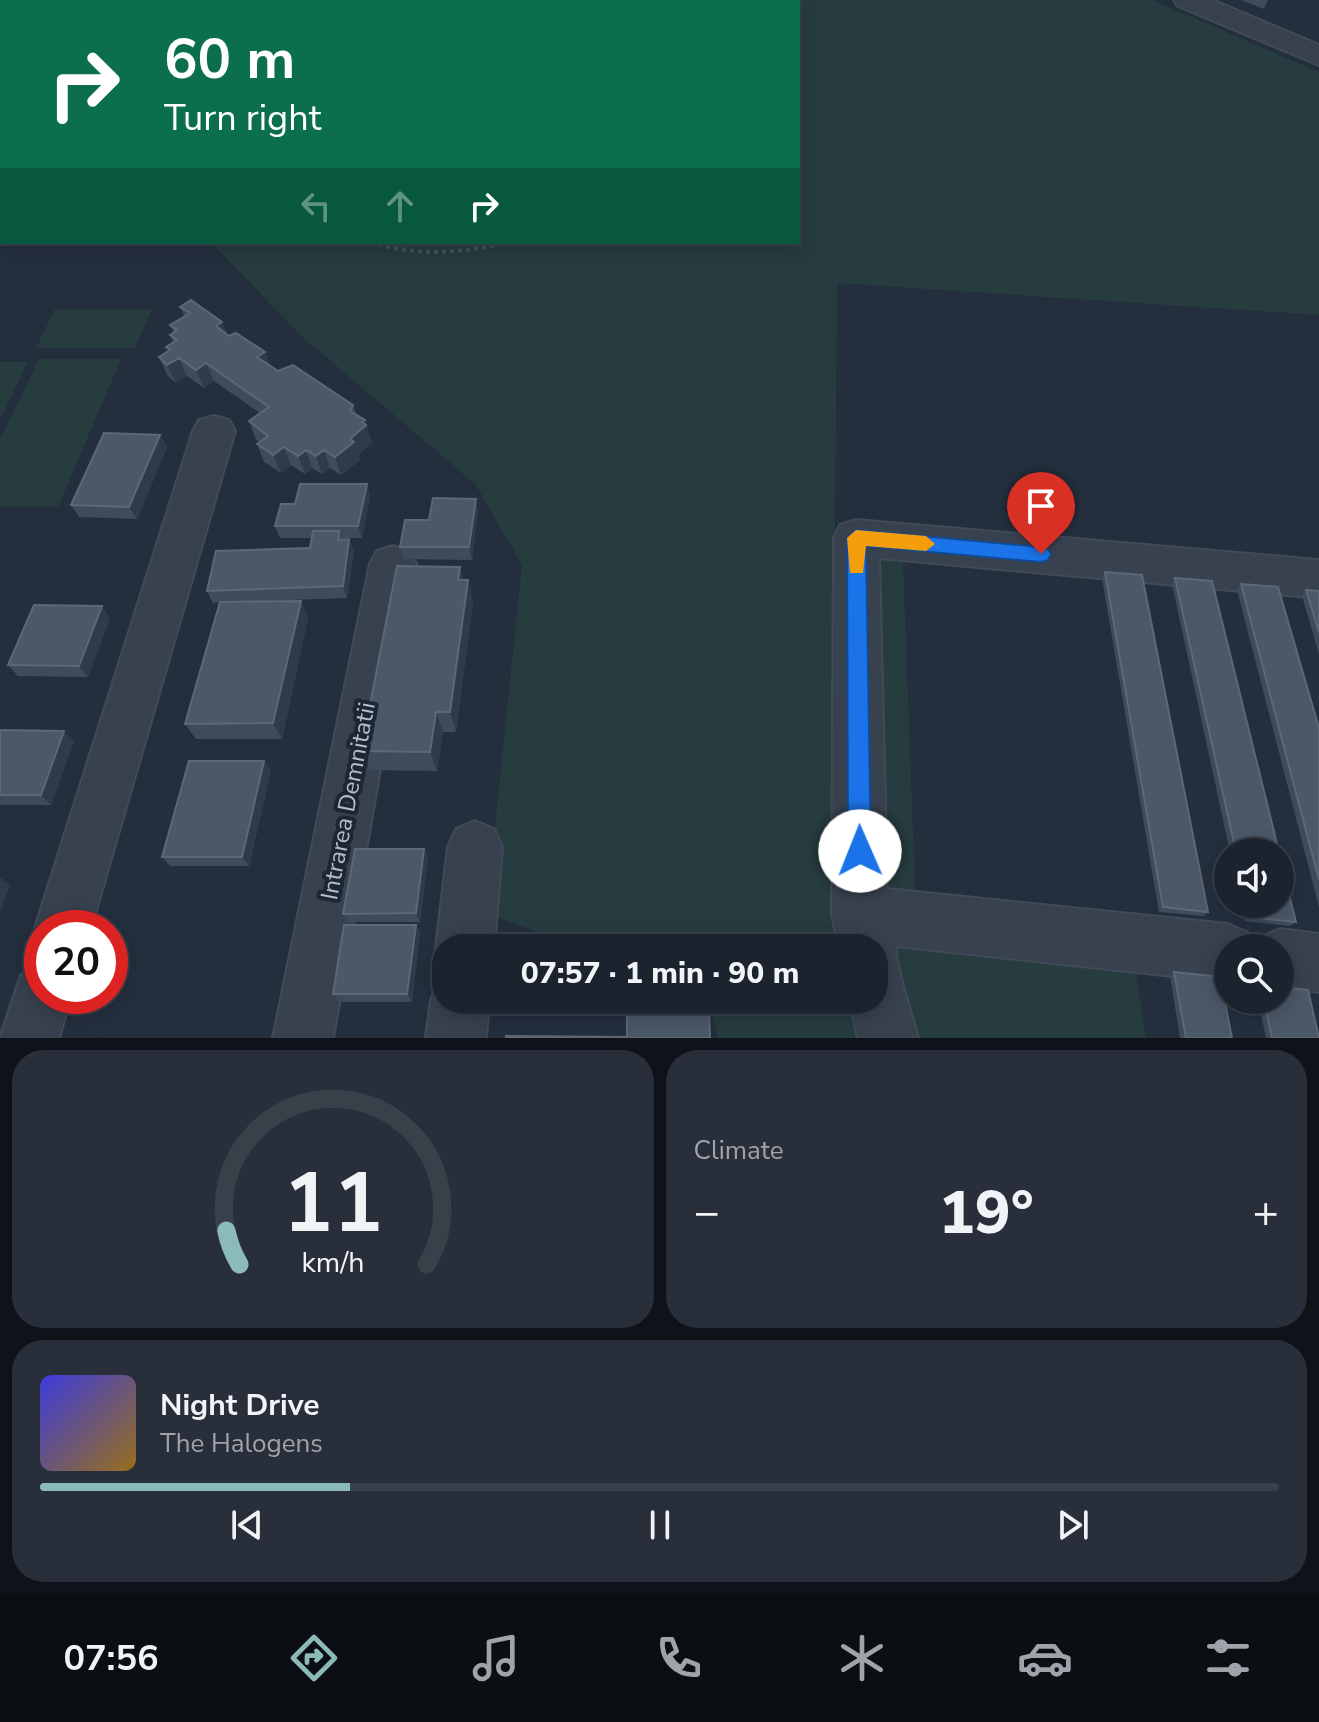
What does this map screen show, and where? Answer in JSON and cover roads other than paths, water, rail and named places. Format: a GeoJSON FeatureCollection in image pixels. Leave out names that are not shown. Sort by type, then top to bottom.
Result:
{"type":"FeatureCollection","features":[{"type":"Feature","properties":{"kind":"street"},"geometry":{"type":"LineString","coordinates":[[1188,0],[1319,56]]}},
{"type":"Feature","properties":{"kind":"street"},"geometry":{"type":"LineString","coordinates":[[68,910],[214,431]]}},
{"type":"Feature","properties":{"kind":"street"},"geometry":{"type":"LineString","coordinates":[[1214,952],[864,931],[856,538],[1319,579]]}},
{"type":"Feature","properties":{"kind":"street","name":"Intrarea Demnitatii"},"geometry":{"type":"LineString","coordinates":[[303,1038],[393,564]]}},
{"type":"Feature","properties":{"kind":"street"},"geometry":{"type":"LineString","coordinates":[[466,934],[475,847]]}},
{"type":"Feature","properties":{"kind":"street"},"geometry":{"type":"LineString","coordinates":[[1294,960],[1319,963]]}},
{"type":"Feature","properties":{"kind":"street"},"geometry":{"type":"LineString","coordinates":[[29,1038],[36,1014]]}},
{"type":"Feature","properties":{"kind":"street"},"geometry":{"type":"LineString","coordinates":[[456,1038],[459,1014]]}},
{"type":"Feature","properties":{"kind":"street"},"geometry":{"type":"LineString","coordinates":[[883,1014],[888,1038]]}}]}
